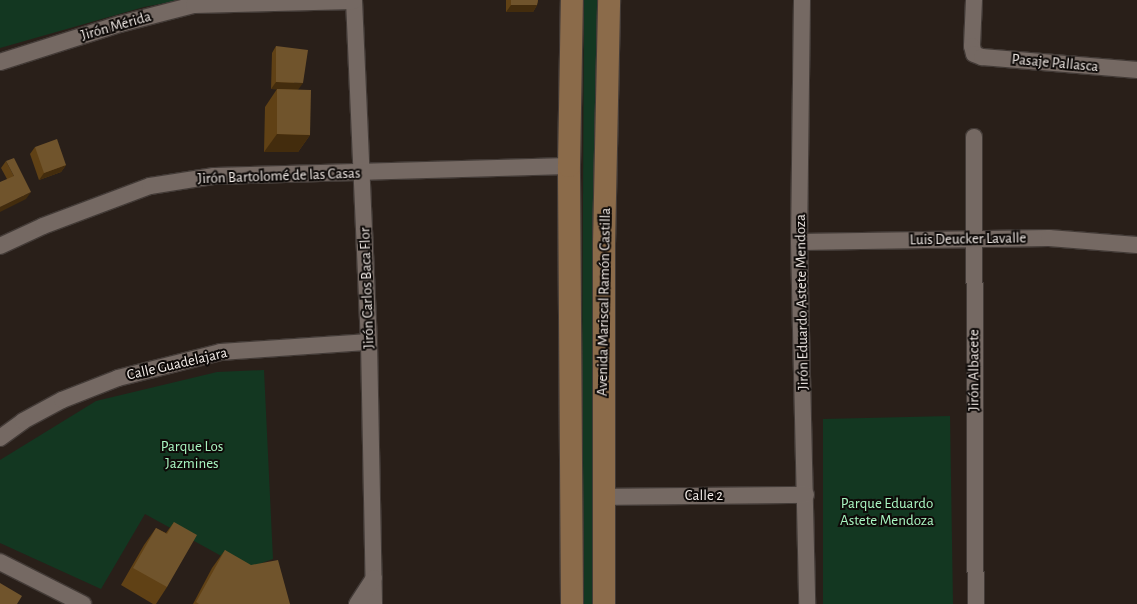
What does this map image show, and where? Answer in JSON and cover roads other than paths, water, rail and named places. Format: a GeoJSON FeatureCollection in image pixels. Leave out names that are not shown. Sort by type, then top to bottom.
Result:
{"type":"FeatureCollection","features":[{"type":"Feature","properties":{"kind":"main road"},"geometry":{"type":"LineString","coordinates":[[572,0],[569,166],[572,604]]}},
{"type":"Feature","properties":{"kind":"main road","name":"Avenida Mariscal Ramón Castilla"},"geometry":{"type":"LineString","coordinates":[[604,604],[602,497],[609,0]]}},
{"type":"Feature","properties":{"kind":"street","name":"Jirón Mérida"},"geometry":{"type":"LineString","coordinates":[[0,62],[120,24],[194,5],[354,0]]}},
{"type":"Feature","properties":{"kind":"street","name":"Jirón Carlos Baca Flor"},"geometry":{"type":"LineString","coordinates":[[354,0],[369,342],[375,576],[374,604]]}},
{"type":"Feature","properties":{"kind":"street","name":"Jirón Eduardo Astete Mendoza"},"geometry":{"type":"LineString","coordinates":[[802,0],[799,242],[807,604]]}},
{"type":"Feature","properties":{"kind":"street","name":"Pasaje Pallasca"},"geometry":{"type":"LineString","coordinates":[[974,0],[972,46],[974,54],[982,57],[1137,70]]}},
{"type":"Feature","properties":{"kind":"street","name":"Jirón Albacete"},"geometry":{"type":"LineString","coordinates":[[974,136],[976,604]]}},
{"type":"Feature","properties":{"kind":"street","name":"Jirón Bartolomé de las Casas"},"geometry":{"type":"LineString","coordinates":[[0,246],[43,226],[150,186],[214,176],[569,166]]}},
{"type":"Feature","properties":{"kind":"street","name":"Luis Deucker Lavalle"},"geometry":{"type":"LineString","coordinates":[[799,242],[973,238],[1073,239],[1137,245]]}},
{"type":"Feature","properties":{"kind":"street","name":"Calle Guadelajara"},"geometry":{"type":"LineString","coordinates":[[0,438],[62,400],[118,378],[221,352],[369,342]]}},
{"type":"Feature","properties":{"kind":"street","name":"Calle 2"},"geometry":{"type":"LineString","coordinates":[[602,497],[806,495]]}},
{"type":"Feature","properties":{"kind":"street"},"geometry":{"type":"LineString","coordinates":[[0,562],[82,604]]}},
{"type":"Feature","properties":{"kind":"street"},"geometry":{"type":"LineString","coordinates":[[357,604],[375,576]]}},
{"type":"Feature","properties":{"kind":"park label","name":"Parque Los Jazmines"},"geometry":{"type":"Point","coordinates":[192,454]}},
{"type":"Feature","properties":{"kind":"park label","name":"Parque Eduardo Astete Mendoza"},"geometry":{"type":"Point","coordinates":[887,512]}}]}
